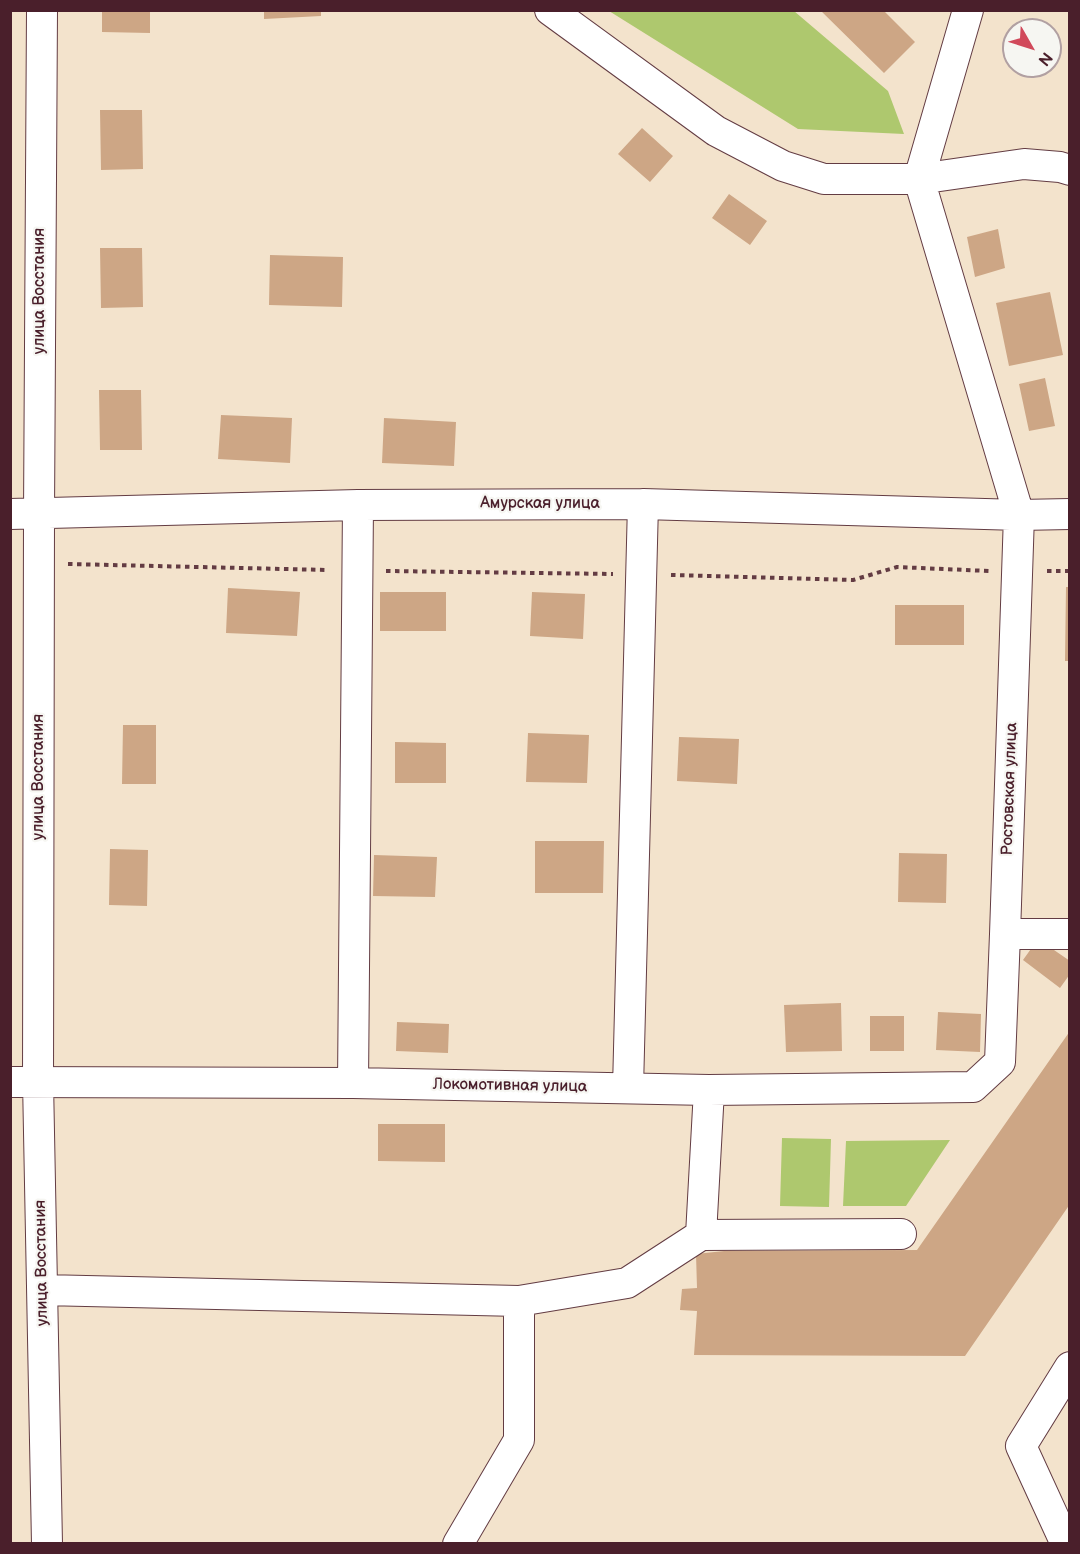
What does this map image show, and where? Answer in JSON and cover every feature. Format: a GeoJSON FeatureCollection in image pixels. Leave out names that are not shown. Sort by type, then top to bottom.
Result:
{"type":"FeatureCollection","features":[{"type":"Feature","properties":{"kind":"street","name":"улица Восстания"},"geometry":{"type":"LineString","coordinates":[[42,10],[25,514],[39,563],[24,1082],[43,1290],[47,1544]]}},
{"type":"Feature","properties":{"kind":"street"},"geometry":{"type":"LineString","coordinates":[[550,10],[716,130],[783,166],[824,179],[919,179],[1024,164],[1070,170]]}},
{"type":"Feature","properties":{"kind":"street"},"geometry":{"type":"LineString","coordinates":[[919,179],[969,10]]}},
{"type":"Feature","properties":{"kind":"street","name":"Ростовская улица"},"geometry":{"type":"LineString","coordinates":[[919,179],[1019,515],[1000,1062]]}},
{"type":"Feature","properties":{"kind":"street","name":"Амурская улица"},"geometry":{"type":"LineString","coordinates":[[25,514],[358,505],[643,504],[1019,515],[1070,514]]}},
{"type":"Feature","properties":{"kind":"street"},"geometry":{"type":"LineString","coordinates":[[628,1088],[643,504]]}},
{"type":"Feature","properties":{"kind":"street"},"geometry":{"type":"LineString","coordinates":[[353,1083],[358,505]]}},
{"type":"Feature","properties":{"kind":"street"},"geometry":{"type":"LineString","coordinates":[[1005,934],[1070,934]]}},
{"type":"Feature","properties":{"kind":"street","name":"Локомотивная улица"},"geometry":{"type":"LineString","coordinates":[[24,1082],[353,1083],[709,1090],[973,1087],[1000,1062]]}},
{"type":"Feature","properties":{"kind":"street"},"geometry":{"type":"LineString","coordinates":[[701,1235],[709,1090]]}},
{"type":"Feature","properties":{"kind":"street"},"geometry":{"type":"LineString","coordinates":[[43,1290],[519,1301],[627,1283],[701,1235],[901,1233]]}},
{"type":"Feature","properties":{"kind":"street"},"geometry":{"type":"LineString","coordinates":[[458,1544],[519,1440],[519,1301]]}},
{"type":"Feature","properties":{"kind":"street"},"geometry":{"type":"LineString","coordinates":[[1066,1544],[1021,1446],[1070,1367]]}},
{"type":"Feature","properties":{"kind":"path"},"geometry":{"type":"LineString","coordinates":[[39,563],[853,580],[897,567],[1017,572],[1070,571]]}},
{"type":"Feature","properties":{"kind":"green space"},"geometry":{"type":"Polygon","coordinates":[[[609,11],[794,11],[888,91],[904,134],[798,129],[609,11]]]}},
{"type":"Feature","properties":{"kind":"green space"},"geometry":{"type":"Polygon","coordinates":[[[782,1138],[831,1139],[829,1207],[780,1206],[782,1138]]]}},
{"type":"Feature","properties":{"kind":"green space"},"geometry":{"type":"Polygon","coordinates":[[[950,1140],[906,1206],[843,1206],[846,1141],[950,1140]]]}},
{"type":"Feature","properties":{"kind":"building"},"geometry":{"type":"Polygon","coordinates":[[[102,10],[150,10],[150,33],[102,32],[102,10]]]}},
{"type":"Feature","properties":{"kind":"building"},"geometry":{"type":"Polygon","coordinates":[[[264,10],[321,10],[321,16],[264,19],[264,10]]]}},
{"type":"Feature","properties":{"kind":"building"},"geometry":{"type":"Polygon","coordinates":[[[820,10],[883,10],[915,42],[884,73],[820,10]]]}},
{"type":"Feature","properties":{"kind":"building"},"geometry":{"type":"Polygon","coordinates":[[[100,110],[142,110],[143,169],[101,170],[100,110]]]}},
{"type":"Feature","properties":{"kind":"building"},"geometry":{"type":"Polygon","coordinates":[[[642,128],[673,156],[650,182],[618,154],[642,128]]]}},
{"type":"Feature","properties":{"kind":"building"},"geometry":{"type":"Polygon","coordinates":[[[729,194],[767,221],[750,245],[712,218],[729,194]]]}},
{"type":"Feature","properties":{"kind":"building"},"geometry":{"type":"Polygon","coordinates":[[[998,229],[1005,268],[975,277],[967,237],[998,229]]]}},
{"type":"Feature","properties":{"kind":"building"},"geometry":{"type":"Polygon","coordinates":[[[100,248],[142,248],[143,307],[101,308],[100,248]]]}},
{"type":"Feature","properties":{"kind":"building"},"geometry":{"type":"Polygon","coordinates":[[[270,255],[343,257],[342,307],[269,305],[270,255]]]}},
{"type":"Feature","properties":{"kind":"building"},"geometry":{"type":"Polygon","coordinates":[[[1050,292],[1063,355],[1009,366],[996,303],[1050,292]]]}},
{"type":"Feature","properties":{"kind":"building"},"geometry":{"type":"Polygon","coordinates":[[[1045,378],[1055,426],[1029,431],[1019,384],[1045,378]]]}},
{"type":"Feature","properties":{"kind":"building"},"geometry":{"type":"Polygon","coordinates":[[[99,390],[141,390],[142,450],[100,450],[99,390]]]}},
{"type":"Feature","properties":{"kind":"building"},"geometry":{"type":"Polygon","coordinates":[[[221,415],[292,418],[290,463],[218,459],[221,415]]]}},
{"type":"Feature","properties":{"kind":"building"},"geometry":{"type":"Polygon","coordinates":[[[384,418],[456,422],[454,466],[382,463],[384,418]]]}},
{"type":"Feature","properties":{"kind":"building"},"geometry":{"type":"Polygon","coordinates":[[[1066,587],[1070,587],[1070,661],[1065,661],[1066,587]]]}},
{"type":"Feature","properties":{"kind":"building"},"geometry":{"type":"Polygon","coordinates":[[[228,588],[300,592],[297,636],[226,633],[228,588]]]}},
{"type":"Feature","properties":{"kind":"building"},"geometry":{"type":"Polygon","coordinates":[[[380,592],[446,592],[446,631],[380,631],[380,592]]]}},
{"type":"Feature","properties":{"kind":"building"},"geometry":{"type":"Polygon","coordinates":[[[532,592],[585,594],[583,639],[530,636],[532,592]]]}},
{"type":"Feature","properties":{"kind":"building"},"geometry":{"type":"Polygon","coordinates":[[[895,605],[964,605],[964,645],[895,645],[895,605]]]}},
{"type":"Feature","properties":{"kind":"building"},"geometry":{"type":"Polygon","coordinates":[[[123,725],[156,725],[156,784],[122,784],[123,725]]]}},
{"type":"Feature","properties":{"kind":"building"},"geometry":{"type":"Polygon","coordinates":[[[528,733],[589,735],[587,783],[526,782],[528,733]]]}},
{"type":"Feature","properties":{"kind":"building"},"geometry":{"type":"Polygon","coordinates":[[[679,737],[739,739],[737,784],[677,781],[679,737]]]}},
{"type":"Feature","properties":{"kind":"building"},"geometry":{"type":"Polygon","coordinates":[[[395,742],[446,743],[446,783],[395,783],[395,742]]]}},
{"type":"Feature","properties":{"kind":"building"},"geometry":{"type":"Polygon","coordinates":[[[535,841],[604,841],[603,893],[535,893],[535,841]]]}},
{"type":"Feature","properties":{"kind":"building"},"geometry":{"type":"Polygon","coordinates":[[[110,849],[148,850],[147,906],[109,905],[110,849]]]}},
{"type":"Feature","properties":{"kind":"building"},"geometry":{"type":"Polygon","coordinates":[[[899,853],[947,854],[946,903],[898,902],[899,853]]]}},
{"type":"Feature","properties":{"kind":"building"},"geometry":{"type":"Polygon","coordinates":[[[374,855],[437,857],[435,897],[373,896],[374,855]]]}},
{"type":"Feature","properties":{"kind":"building"},"geometry":{"type":"Polygon","coordinates":[[[1038,939],[1070,961],[1070,974],[1060,988],[1023,960],[1038,939]]]}},
{"type":"Feature","properties":{"kind":"building"},"geometry":{"type":"Polygon","coordinates":[[[841,1003],[842,1051],[786,1052],[784,1005],[841,1003]]]}},
{"type":"Feature","properties":{"kind":"building"},"geometry":{"type":"Polygon","coordinates":[[[938,1012],[981,1014],[980,1052],[936,1050],[938,1012]]]}},
{"type":"Feature","properties":{"kind":"building"},"geometry":{"type":"Polygon","coordinates":[[[870,1016],[904,1016],[904,1051],[870,1051],[870,1016]]]}},
{"type":"Feature","properties":{"kind":"building"},"geometry":{"type":"Polygon","coordinates":[[[397,1022],[449,1024],[448,1053],[396,1051],[397,1022]]]}},
{"type":"Feature","properties":{"kind":"building"},"geometry":{"type":"Polygon","coordinates":[[[1070,1031],[1070,1204],[965,1356],[694,1355],[697,1311],[680,1310],[682,1289],[697,1288],[696,1254],[724,1251],[917,1250],[1070,1031]]]}},
{"type":"Feature","properties":{"kind":"building"},"geometry":{"type":"Polygon","coordinates":[[[378,1124],[445,1124],[445,1162],[378,1161],[378,1124]]]}}]}
